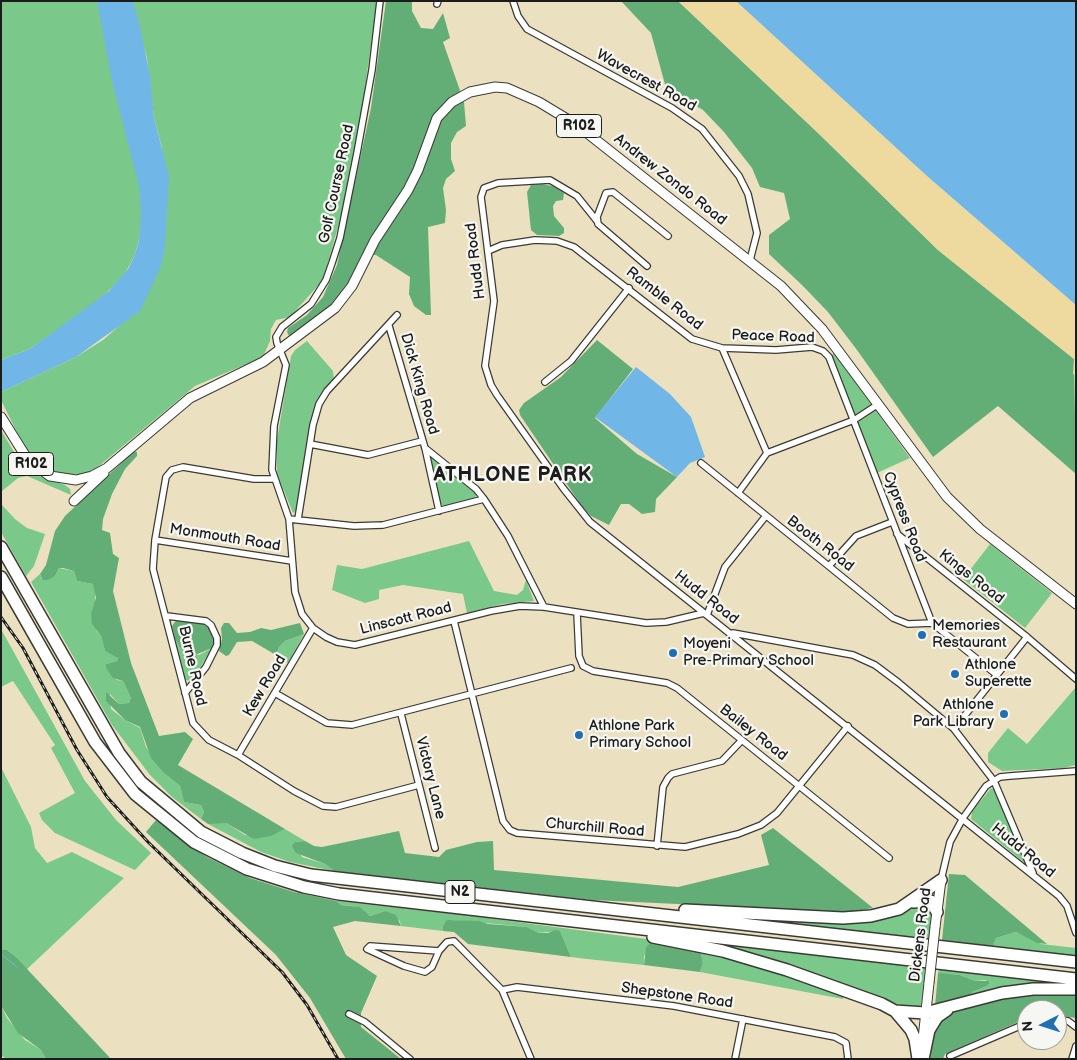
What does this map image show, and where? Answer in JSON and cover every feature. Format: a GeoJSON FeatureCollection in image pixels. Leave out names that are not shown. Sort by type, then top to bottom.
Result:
{"type":"FeatureCollection","features":[{"type":"Feature","properties":{"kind":"highway","name":"N2"},"geometry":{"type":"LineString","coordinates":[[1,547],[119,753],[141,782],[202,832],[242,853],[275,866],[311,875],[1076,962]]}},
{"type":"Feature","properties":{"kind":"highway","name":"N2"},"geometry":{"type":"LineString","coordinates":[[1,577],[95,742],[136,794],[164,820],[194,842],[247,869],[304,887],[339,894],[1076,979]]}},
{"type":"Feature","properties":{"kind":"highway"},"geometry":{"type":"LineString","coordinates":[[601,908],[616,907],[854,918],[888,912],[908,903],[941,880]]}},
{"type":"Feature","properties":{"kind":"highway"},"geometry":{"type":"LineString","coordinates":[[908,903],[931,901],[937,912]]}},
{"type":"Feature","properties":{"kind":"highway"},"geometry":{"type":"LineString","coordinates":[[582,921],[594,928],[668,939],[723,951],[787,970],[895,1011],[925,1013],[1002,993],[1033,989],[1076,989]]}},
{"type":"Feature","properties":{"kind":"highway"},"geometry":{"type":"LineString","coordinates":[[921,1059],[933,1022],[948,1008]]}},
{"type":"Feature","properties":{"kind":"highway"},"geometry":{"type":"LineString","coordinates":[[895,1011],[913,1035],[921,1059]]}},
{"type":"Feature","properties":{"kind":"main road","name":"Andrew Zondo Road"},"geometry":{"type":"LineString","coordinates":[[3,420],[22,453],[34,467],[50,476],[76,480],[92,476],[107,468],[190,398],[250,370],[281,351],[328,316],[343,300],[375,240],[408,190],[418,170],[437,118],[460,96],[482,88],[507,88],[520,92],[570,120],[750,260],[788,292],[812,318],[931,477],[962,513],[1076,604]]}},
{"type":"Feature","properties":{"kind":"main road"},"geometry":{"type":"LineString","coordinates":[[74,501],[98,480],[107,468]]}},
{"type":"Feature","properties":{"kind":"main road","name":"Dickens Road"},"geometry":{"type":"LineString","coordinates":[[921,1059],[941,880]]}},
{"type":"Feature","properties":{"kind":"street","name":"Golf Course Road"},"geometry":{"type":"LineString","coordinates":[[281,351],[277,343],[278,332],[311,304],[318,294],[326,280],[340,238],[368,92],[380,1]]}},
{"type":"Feature","properties":{"kind":"street","name":"Wavecrest Road"},"geometry":{"type":"LineString","coordinates":[[513,1],[518,16],[527,29],[660,101],[702,129],[739,176],[748,194],[757,234],[750,260]]}},
{"type":"Feature","properties":{"kind":"street","name":"Hudd Road"},"geometry":{"type":"LineString","coordinates":[[597,221],[576,196],[550,180],[490,184],[482,193],[494,305],[485,366],[491,386],[585,516],[1059,896],[1067,906],[1076,933]]}},
{"type":"Feature","properties":{"kind":"street"},"geometry":{"type":"LineString","coordinates":[[646,266],[598,224],[597,221],[606,193],[610,191],[668,236]]}},
{"type":"Feature","properties":{"kind":"street","name":"Ramble Road"},"geometry":{"type":"LineString","coordinates":[[488,251],[502,245],[521,241],[546,240],[566,244],[581,251],[692,339],[722,348]]}},
{"type":"Feature","properties":{"kind":"street"},"geometry":{"type":"LineString","coordinates":[[545,382],[571,362],[629,288]]}},
{"type":"Feature","properties":{"kind":"street","name":"Dick King Road"},"geometry":{"type":"LineString","coordinates":[[298,518],[315,414],[322,397],[389,326],[397,315]]}},
{"type":"Feature","properties":{"kind":"street","name":"Dick King Road"},"geometry":{"type":"LineString","coordinates":[[389,326],[425,448],[439,511]]}},
{"type":"Feature","properties":{"kind":"street","name":"Peace Road"},"geometry":{"type":"LineString","coordinates":[[722,348],[776,350],[812,347],[823,351]]}},
{"type":"Feature","properties":{"kind":"street"},"geometry":{"type":"LineString","coordinates":[[722,348],[767,453]]}},
{"type":"Feature","properties":{"kind":"street","name":"Linscott Road"},"geometry":{"type":"LineString","coordinates":[[281,351],[286,365],[274,426],[274,479],[289,518],[297,604],[313,628],[336,642],[355,645],[510,607],[544,607],[646,623],[666,622],[706,614]]}},
{"type":"Feature","properties":{"kind":"street","name":"Cypress Road"},"geometry":{"type":"LineString","coordinates":[[823,351],[832,365],[932,623]]}},
{"type":"Feature","properties":{"kind":"street"},"geometry":{"type":"LineString","coordinates":[[738,493],[767,453],[854,420],[877,405]]}},
{"type":"Feature","properties":{"kind":"street"},"geometry":{"type":"LineString","coordinates":[[310,444],[368,455],[422,440]]}},
{"type":"Feature","properties":{"kind":"street","name":"Dick King Road"},"geometry":{"type":"LineString","coordinates":[[425,448],[476,489],[484,499],[508,536],[544,607]]}},
{"type":"Feature","properties":{"kind":"street","name":"Booth Road"},"geometry":{"type":"LineString","coordinates":[[701,463],[765,517],[893,618],[908,624],[932,623]]}},
{"type":"Feature","properties":{"kind":"street","name":"Burne Road"},"geometry":{"type":"LineString","coordinates":[[274,479],[254,479],[182,467],[172,470],[166,477],[155,540],[153,569],[167,616],[190,716],[196,728],[208,740],[238,755],[294,791],[324,806],[336,807],[419,785]]}},
{"type":"Feature","properties":{"kind":"street"},"geometry":{"type":"LineString","coordinates":[[289,518],[354,526],[374,526],[404,521],[484,499]]}},
{"type":"Feature","properties":{"kind":"street"},"geometry":{"type":"LineString","coordinates":[[706,614],[725,567],[765,517]]}},
{"type":"Feature","properties":{"kind":"street"},"geometry":{"type":"LineString","coordinates":[[829,566],[856,536],[892,522]]}},
{"type":"Feature","properties":{"kind":"street","name":"Kings Road"},"geometry":{"type":"LineString","coordinates":[[896,534],[1027,637],[1076,679]]}},
{"type":"Feature","properties":{"kind":"street","name":"Monmouth Road"},"geometry":{"type":"LineString","coordinates":[[155,540],[292,561]]}},
{"type":"Feature","properties":{"kind":"street","name":"Bailey Road"},"geometry":{"type":"LineString","coordinates":[[577,613],[579,656],[583,666],[593,671],[672,685],[889,858]]}},
{"type":"Feature","properties":{"kind":"street"},"geometry":{"type":"LineString","coordinates":[[167,616],[206,621],[211,625],[217,638],[217,645],[206,667],[186,693]]}},
{"type":"Feature","properties":{"kind":"street","name":"Churchill Road"},"geometry":{"type":"LineString","coordinates":[[454,621],[503,821],[510,830],[527,835],[684,847],[700,845],[761,825],[777,814],[848,726]]}},
{"type":"Feature","properties":{"kind":"street"},"geometry":{"type":"LineString","coordinates":[[932,623],[997,675]]}},
{"type":"Feature","properties":{"kind":"street","name":"Kew Road"},"geometry":{"type":"LineString","coordinates":[[238,755],[313,628]]}},
{"type":"Feature","properties":{"kind":"street"},"geometry":{"type":"LineString","coordinates":[[731,633],[844,653],[866,660],[899,683],[954,728],[994,781],[1034,875]]}},
{"type":"Feature","properties":{"kind":"street"},"geometry":{"type":"LineString","coordinates":[[954,728],[1027,637]]}},
{"type":"Feature","properties":{"kind":"street"},"geometry":{"type":"LineString","coordinates":[[275,693],[327,723],[352,725],[401,714],[571,668]]}},
{"type":"Feature","properties":{"kind":"street","name":"Victory Lane"},"geometry":{"type":"LineString","coordinates":[[401,714],[435,848]]}},
{"type":"Feature","properties":{"kind":"street"},"geometry":{"type":"LineString","coordinates":[[657,846],[663,787],[668,778],[672,774],[722,761],[742,740]]}},
{"type":"Feature","properties":{"kind":"street"},"geometry":{"type":"LineString","coordinates":[[994,781],[1010,776],[1076,772]]}},
{"type":"Feature","properties":{"kind":"street","name":"Dickens Road"},"geometry":{"type":"LineString","coordinates":[[941,880],[947,850],[963,818],[982,790],[994,781]]}},
{"type":"Feature","properties":{"kind":"street"},"geometry":{"type":"LineString","coordinates":[[440,951],[369,946],[367,949],[392,962],[425,972],[432,967],[447,942],[452,940],[502,990],[531,1059]]}},
{"type":"Feature","properties":{"kind":"street"},"geometry":{"type":"LineString","coordinates":[[389,947],[392,962]]}},
{"type":"Feature","properties":{"kind":"street","name":"Shepstone Road"},"geometry":{"type":"LineString","coordinates":[[502,990],[517,987],[674,1006],[835,1037],[846,1043],[848,1059]]}},
{"type":"Feature","properties":{"kind":"street"},"geometry":{"type":"LineString","coordinates":[[349,1014],[364,1022],[410,1059]]}},
{"type":"Feature","properties":{"kind":"street"},"geometry":{"type":"LineString","coordinates":[[735,1059],[743,1019]]}},
{"type":"Feature","properties":{"kind":"street"},"geometry":{"type":"LineString","coordinates":[[950,1056],[1017,1028]]}},
{"type":"Feature","properties":{"kind":"street"},"geometry":{"type":"LineString","coordinates":[[1072,1059],[1076,1046]]}},
{"type":"Feature","properties":{"kind":"green space"},"geometry":{"type":"Polygon","coordinates":[[[1,1],[99,1],[129,130],[143,202],[142,230],[134,257],[123,277],[99,300],[30,349],[1,360],[1,1]]]}},
{"type":"Feature","properties":{"kind":"green space"},"geometry":{"type":"Polygon","coordinates":[[[131,1],[377,1],[360,124],[343,209],[323,280],[290,317],[276,320],[271,329],[270,341],[263,357],[195,386],[93,471],[80,474],[65,474],[39,465],[26,451],[1,400],[1,392],[76,357],[103,340],[137,310],[162,148],[154,118],[147,58],[131,1]]]}},
{"type":"Feature","properties":{"kind":"green space"},"geometry":{"type":"Polygon","coordinates":[[[386,1],[412,1],[412,11],[421,28],[433,29],[443,13],[450,38],[443,42],[464,102],[466,126],[457,132],[451,143],[451,159],[455,171],[446,179],[443,188],[446,210],[445,223],[428,227],[431,315],[426,315],[414,306],[409,294],[410,277],[376,255],[362,254],[348,283],[332,305],[325,312],[289,336],[288,328],[307,315],[323,297],[337,265],[371,108],[386,1]]]}},
{"type":"Feature","properties":{"kind":"green space"},"geometry":{"type":"Polygon","coordinates":[[[621,1],[678,1],[817,132],[938,250],[1074,359],[1076,474],[998,406],[933,457],[828,312],[769,254],[769,235],[790,219],[784,193],[760,187],[752,168],[724,132],[703,110],[666,88],[651,33],[621,1]]]}},
{"type":"Feature","properties":{"kind":"green space"},"geometry":{"type":"Polygon","coordinates":[[[542,184],[552,186],[564,193],[563,200],[556,201],[553,206],[554,216],[564,228],[564,233],[559,236],[537,235],[531,230],[527,192],[531,185],[542,184]]]}},
{"type":"Feature","properties":{"kind":"green space"},"geometry":{"type":"Polygon","coordinates":[[[597,340],[633,369],[595,418],[637,454],[677,477],[656,499],[655,512],[642,514],[629,504],[621,504],[609,525],[591,516],[581,505],[520,415],[519,410],[524,403],[561,377],[597,340]]]}},
{"type":"Feature","properties":{"kind":"green space"},"geometry":{"type":"Polygon","coordinates":[[[307,341],[333,371],[334,380],[315,407],[296,511],[293,513],[277,474],[277,440],[291,356],[295,350],[307,341]]]}},
{"type":"Feature","properties":{"kind":"green space"},"geometry":{"type":"Polygon","coordinates":[[[834,352],[910,458],[877,473],[832,355],[834,352]]]}},
{"type":"Feature","properties":{"kind":"green space"},"geometry":{"type":"Polygon","coordinates":[[[1,430],[17,457],[27,468],[39,476],[65,485],[70,489],[71,495],[27,476],[18,478],[2,491],[1,430]]]}},
{"type":"Feature","properties":{"kind":"green space"},"geometry":{"type":"Polygon","coordinates":[[[134,451],[137,452],[137,456],[125,469],[112,494],[103,519],[102,530],[110,533],[113,554],[119,558],[113,591],[131,663],[159,736],[185,732],[193,739],[178,765],[285,829],[271,836],[254,839],[226,823],[208,824],[201,819],[204,812],[201,805],[184,802],[180,786],[164,773],[151,758],[140,727],[125,720],[106,701],[106,692],[119,704],[129,703],[131,698],[123,681],[113,678],[106,668],[106,664],[117,661],[118,658],[105,651],[101,636],[92,624],[91,614],[96,598],[93,584],[77,581],[74,571],[63,568],[59,568],[55,576],[48,580],[43,580],[40,574],[46,565],[55,531],[65,516],[134,451]]]}},
{"type":"Feature","properties":{"kind":"green space"},"geometry":{"type":"Polygon","coordinates":[[[431,457],[473,490],[476,494],[475,499],[445,507],[441,504],[431,468],[431,457]]]}},
{"type":"Feature","properties":{"kind":"green space"},"geometry":{"type":"Polygon","coordinates":[[[1,504],[15,519],[27,528],[45,534],[34,566],[26,576],[1,532],[1,504]]]}},
{"type":"Feature","properties":{"kind":"green space"},"geometry":{"type":"Polygon","coordinates":[[[469,541],[494,591],[517,595],[523,590],[526,580],[534,601],[503,604],[467,613],[463,594],[403,585],[379,590],[379,599],[365,603],[332,590],[337,565],[362,569],[469,541]]]}},
{"type":"Feature","properties":{"kind":"green space"},"geometry":{"type":"Polygon","coordinates":[[[990,544],[1052,593],[1025,628],[963,579],[990,544]]]}},
{"type":"Feature","properties":{"kind":"green space"},"geometry":{"type":"Polygon","coordinates":[[[59,568],[74,571],[77,581],[93,584],[95,590],[96,630],[101,636],[105,651],[118,657],[117,661],[106,664],[106,668],[117,680],[123,681],[131,698],[129,703],[119,704],[110,694],[111,709],[125,720],[140,728],[146,747],[164,773],[180,786],[184,802],[201,805],[204,812],[201,819],[172,797],[150,775],[112,725],[31,582],[40,574],[42,579],[55,576],[59,568]]]}},
{"type":"Feature","properties":{"kind":"green space"},"geometry":{"type":"Polygon","coordinates":[[[177,619],[204,624],[209,628],[214,640],[212,648],[195,655],[182,651],[175,639],[172,626],[177,619]]]}},
{"type":"Feature","properties":{"kind":"green space"},"geometry":{"type":"Polygon","coordinates":[[[224,623],[229,623],[237,633],[250,632],[261,628],[271,630],[300,623],[304,634],[285,641],[279,647],[276,655],[252,641],[237,642],[229,655],[226,656],[219,651],[222,639],[221,628],[224,623]]]}},
{"type":"Feature","properties":{"kind":"green space"},"geometry":{"type":"Polygon","coordinates":[[[1,629],[85,781],[116,820],[151,853],[135,870],[55,833],[42,820],[39,813],[75,793],[51,748],[55,745],[13,681],[1,687],[1,629]]]}},
{"type":"Feature","properties":{"kind":"green space"},"geometry":{"type":"Polygon","coordinates":[[[304,634],[288,663],[276,655],[279,647],[285,641],[304,634]]]}},
{"type":"Feature","properties":{"kind":"green space"},"geometry":{"type":"Polygon","coordinates":[[[175,639],[182,651],[199,655],[212,648],[192,681],[186,680],[183,676],[175,639]]]}},
{"type":"Feature","properties":{"kind":"green space"},"geometry":{"type":"Polygon","coordinates":[[[1076,687],[1076,765],[1063,768],[1002,771],[988,762],[988,753],[1008,728],[1027,744],[1076,687]]]}},
{"type":"Feature","properties":{"kind":"green space"},"geometry":{"type":"Polygon","coordinates":[[[1,767],[31,827],[35,848],[47,863],[72,852],[124,878],[26,970],[15,956],[7,950],[1,950],[1,767]]]}},
{"type":"Feature","properties":{"kind":"green space"},"geometry":{"type":"Polygon","coordinates":[[[991,788],[995,790],[1026,864],[971,819],[972,812],[991,788]]]}},
{"type":"Feature","properties":{"kind":"green space"},"geometry":{"type":"Polygon","coordinates":[[[156,820],[207,857],[250,878],[294,892],[337,901],[341,905],[360,907],[370,916],[385,911],[396,915],[401,926],[355,921],[333,927],[346,955],[377,976],[361,1013],[361,1027],[401,1059],[346,1059],[310,998],[276,955],[146,832],[156,820]]]}},
{"type":"Feature","properties":{"kind":"green space"},"geometry":{"type":"Polygon","coordinates":[[[226,823],[245,835],[270,836],[285,829],[305,841],[295,842],[302,857],[325,864],[334,871],[290,862],[261,852],[208,824],[226,823]]]}},
{"type":"Feature","properties":{"kind":"green space"},"geometry":{"type":"Polygon","coordinates":[[[773,828],[873,908],[849,912],[592,900],[334,871],[325,864],[296,853],[292,846],[295,842],[305,841],[314,846],[322,847],[399,831],[405,853],[439,857],[446,850],[477,842],[493,841],[494,870],[678,887],[769,865],[761,835],[773,828]]]}},
{"type":"Feature","properties":{"kind":"green space"},"geometry":{"type":"Polygon","coordinates":[[[949,874],[965,875],[1047,944],[1037,943],[1016,932],[996,938],[993,946],[942,940],[949,874]]]}},
{"type":"Feature","properties":{"kind":"green space"},"geometry":{"type":"Polygon","coordinates":[[[337,901],[464,915],[654,940],[644,956],[644,965],[587,959],[571,957],[560,931],[537,933],[527,927],[453,920],[443,926],[443,931],[401,926],[400,921],[385,911],[370,916],[363,910],[353,906],[341,905],[337,901]]]}},
{"type":"Feature","properties":{"kind":"green space"},"geometry":{"type":"Polygon","coordinates":[[[925,903],[933,908],[929,939],[747,919],[898,914],[925,903]]]}},
{"type":"Feature","properties":{"kind":"green space"},"geometry":{"type":"Polygon","coordinates":[[[447,920],[479,921],[488,924],[527,927],[538,933],[560,931],[571,957],[468,944],[454,932],[443,931],[443,926],[447,920]]]}},
{"type":"Feature","properties":{"kind":"green space"},"geometry":{"type":"Polygon","coordinates":[[[1016,932],[1041,944],[1076,948],[1076,956],[993,946],[996,938],[1016,932]]]}},
{"type":"Feature","properties":{"kind":"green space"},"geometry":{"type":"Polygon","coordinates":[[[654,940],[700,950],[703,963],[700,972],[644,965],[646,947],[654,940]]]}},
{"type":"Feature","properties":{"kind":"green space"},"geometry":{"type":"Polygon","coordinates":[[[709,942],[926,967],[921,1005],[918,1009],[913,1009],[709,942]]]}},
{"type":"Feature","properties":{"kind":"green space"},"geometry":{"type":"Polygon","coordinates":[[[1,950],[7,950],[15,956],[111,1059],[46,1059],[41,1050],[18,1033],[1,1006],[1,950]]]}},
{"type":"Feature","properties":{"kind":"green space"},"geometry":{"type":"Polygon","coordinates":[[[700,950],[844,994],[843,999],[700,972],[703,963],[700,950]]]}},
{"type":"Feature","properties":{"kind":"green space"},"geometry":{"type":"Polygon","coordinates":[[[939,969],[1070,983],[1017,985],[971,996],[972,992],[987,986],[986,980],[975,981],[960,975],[938,973],[939,969]]]}},
{"type":"Feature","properties":{"kind":"green space"},"geometry":{"type":"Polygon","coordinates":[[[938,973],[960,975],[975,981],[989,981],[989,983],[987,986],[972,992],[971,996],[935,1006],[938,973]]]}},
{"type":"Feature","properties":{"kind":"green space"},"geometry":{"type":"Polygon","coordinates":[[[1027,994],[1076,994],[1076,1018],[1067,1017],[1067,1000],[1017,1000],[1017,1022],[945,1054],[943,1059],[930,1059],[936,1026],[948,1014],[990,1001],[1027,994]]]}},
{"type":"Feature","properties":{"kind":"green space"},"geometry":{"type":"Polygon","coordinates":[[[1,1006],[7,1018],[25,1040],[41,1050],[46,1059],[6,1059],[1,1055],[1,1006]]]}},
{"type":"Feature","properties":{"kind":"sand"},"geometry":{"type":"Polygon","coordinates":[[[678,1],[736,1],[927,176],[1076,305],[1076,375],[1073,374],[1074,359],[938,250],[817,132],[678,1]]]}},
{"type":"Feature","properties":{"kind":"water"},"geometry":{"type":"Polygon","coordinates":[[[97,1],[133,1],[140,26],[150,76],[154,118],[169,176],[165,247],[161,266],[140,311],[76,357],[1,392],[1,360],[30,349],[109,291],[128,269],[139,241],[141,212],[139,186],[112,81],[97,1]]]}},
{"type":"Feature","properties":{"kind":"water"},"geometry":{"type":"Polygon","coordinates":[[[736,1],[1076,1],[1076,305],[927,176],[736,1]]]}},
{"type":"Feature","properties":{"kind":"water"},"geometry":{"type":"Polygon","coordinates":[[[636,367],[670,394],[691,417],[705,457],[690,463],[677,477],[595,417],[636,367]]]}},
{"type":"Feature","properties":{"kind":"waterway"},"geometry":{"type":"LineString","coordinates":[[1,954],[17,967]]}},
{"type":"Feature","properties":{"kind":"railway"},"geometry":{"type":"LineString","coordinates":[[1,617],[23,648],[77,750],[107,797],[148,842],[282,972],[307,1005],[338,1059]]}},
{"type":"Feature","properties":{"kind":"place","name":"Memories Restaurant"},"geometry":{"type":"Point","coordinates":[922,635]}},
{"type":"Feature","properties":{"kind":"place","name":"Moyeni Pre-Primary School"},"geometry":{"type":"Point","coordinates":[673,653]}},
{"type":"Feature","properties":{"kind":"place","name":"Athlone Superette"},"geometry":{"type":"Point","coordinates":[955,674]}},
{"type":"Feature","properties":{"kind":"place","name":"Athlone Park Library"},"geometry":{"type":"Point","coordinates":[1004,714]}},
{"type":"Feature","properties":{"kind":"place","name":"Athlone Park Primary School"},"geometry":{"type":"Point","coordinates":[579,735]}},
{"type":"Feature","properties":{"kind":"district","name":"ATHLONE PARK"},"geometry":{"type":"Point","coordinates":[513,476]}}]}
